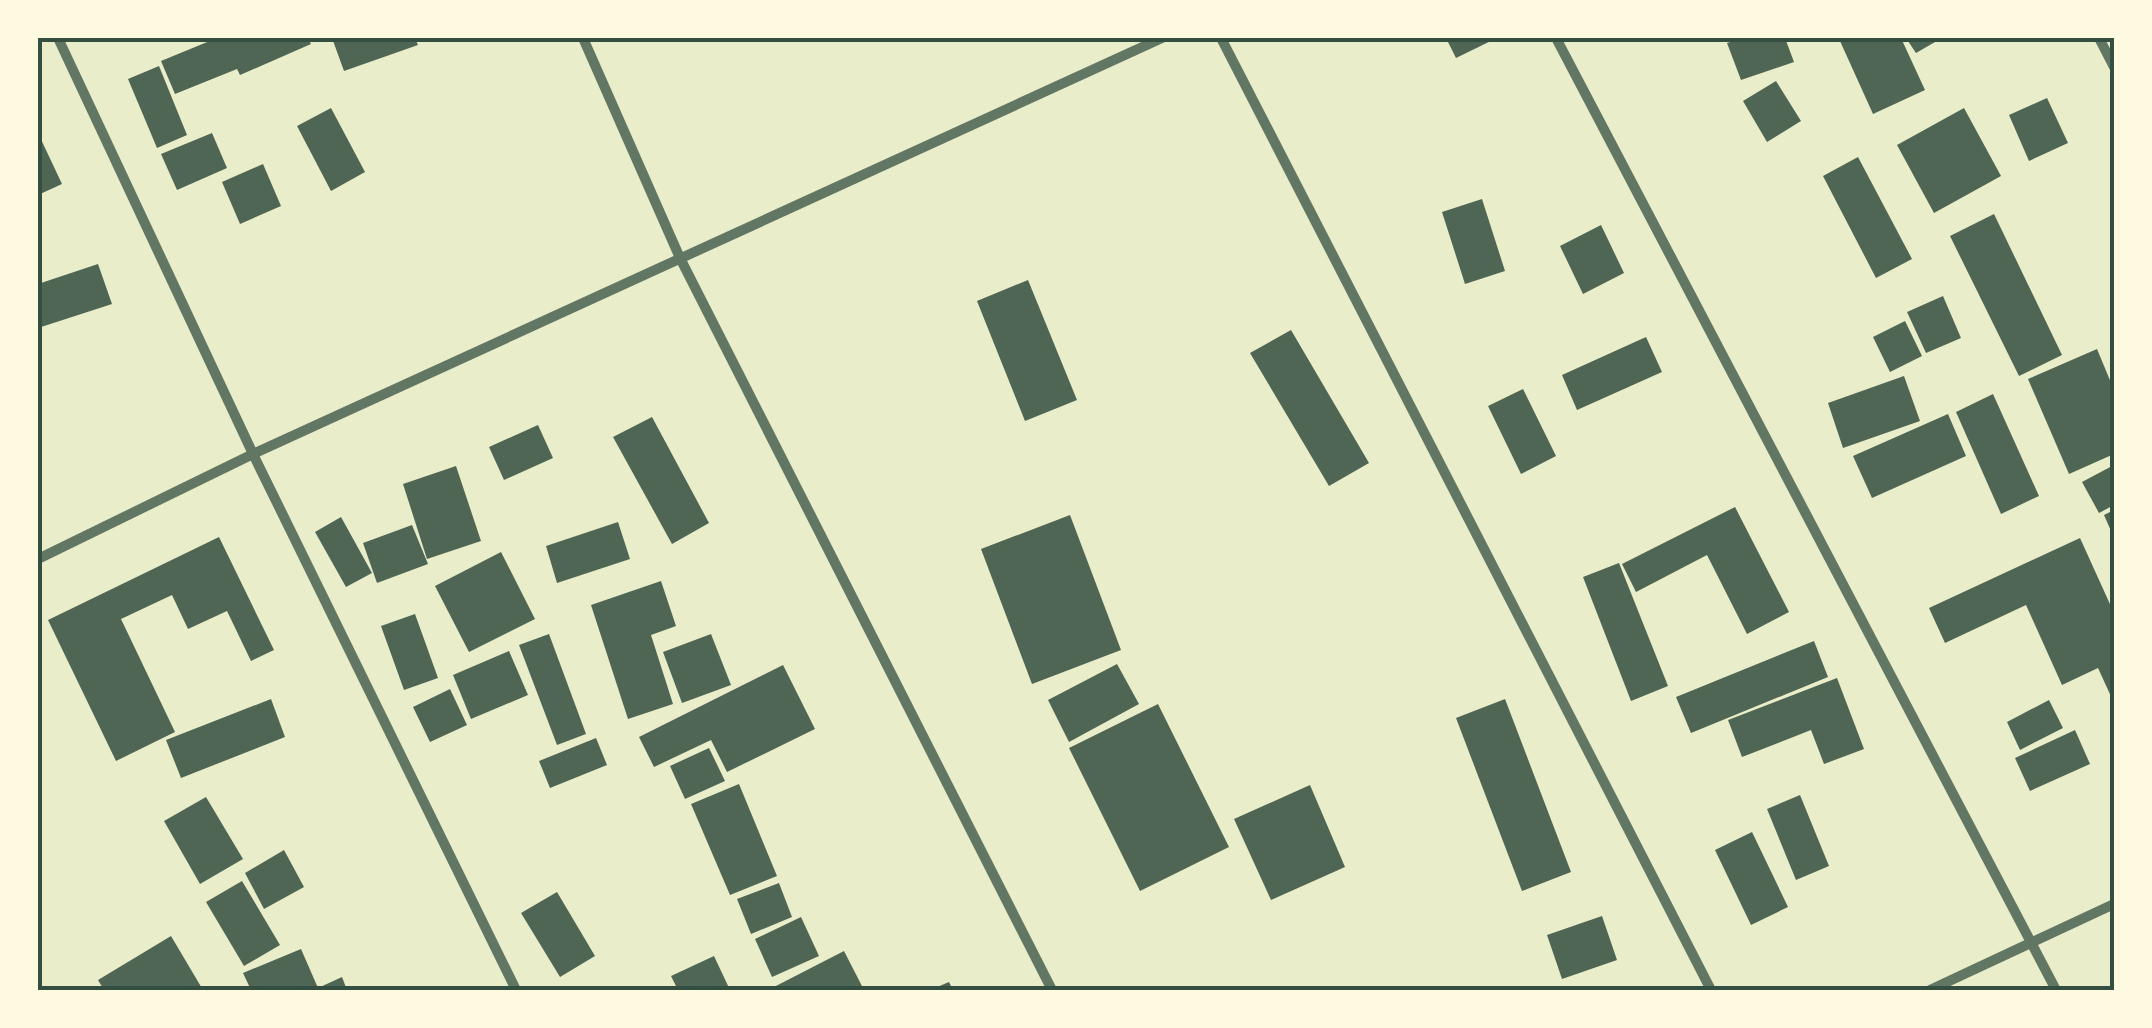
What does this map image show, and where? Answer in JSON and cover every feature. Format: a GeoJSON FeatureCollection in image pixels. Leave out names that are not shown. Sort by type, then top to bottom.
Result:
{"type":"FeatureCollection","features":[{"type":"Feature","properties":{"kind":"street"},"geometry":{"type":"LineString","coordinates":[[58,38],[253,454],[516,990]]}},
{"type":"Feature","properties":{"kind":"street"},"geometry":{"type":"LineString","coordinates":[[583,38],[680,258],[1052,990]]}},
{"type":"Feature","properties":{"kind":"street"},"geometry":{"type":"LineString","coordinates":[[38,559],[253,454],[1162,38]]}},
{"type":"Feature","properties":{"kind":"street"},"geometry":{"type":"LineString","coordinates":[[1221,38],[1710,990]]}},
{"type":"Feature","properties":{"kind":"street"},"geometry":{"type":"LineString","coordinates":[[1556,38],[2056,990]]}},
{"type":"Feature","properties":{"kind":"street"},"geometry":{"type":"LineString","coordinates":[[2099,38],[2114,67]]}},
{"type":"Feature","properties":{"kind":"street"},"geometry":{"type":"LineString","coordinates":[[1930,990],[2114,904]]}},
{"type":"Feature","properties":{"kind":"building"},"geometry":{"type":"Polygon","coordinates":[[[217,38],[308,38],[311,44],[240,75],[237,69],[175,94],[161,61],[217,38]]]}},
{"type":"Feature","properties":{"kind":"building"},"geometry":{"type":"Polygon","coordinates":[[[332,38],[415,38],[418,45],[344,71],[332,38]]]}},
{"type":"Feature","properties":{"kind":"building"},"geometry":{"type":"Polygon","coordinates":[[[1446,38],[1497,38],[1456,58],[1446,38]]]}},
{"type":"Feature","properties":{"kind":"building"},"geometry":{"type":"Polygon","coordinates":[[[1743,38],[1785,38],[1794,62],[1741,80],[1727,43],[1743,38]]]}},
{"type":"Feature","properties":{"kind":"building"},"geometry":{"type":"Polygon","coordinates":[[[1901,38],[1925,90],[1873,114],[1840,41],[1901,38]]]}},
{"type":"Feature","properties":{"kind":"building"},"geometry":{"type":"Polygon","coordinates":[[[1906,38],[1942,38],[1916,53],[1906,38]]]}},
{"type":"Feature","properties":{"kind":"building"},"geometry":{"type":"Polygon","coordinates":[[[159,66],[187,135],[157,148],[128,79],[159,66]]]}},
{"type":"Feature","properties":{"kind":"building"},"geometry":{"type":"Polygon","coordinates":[[[1776,81],[1801,121],[1767,142],[1743,101],[1776,81]]]}},
{"type":"Feature","properties":{"kind":"building"},"geometry":{"type":"Polygon","coordinates":[[[2047,98],[2068,143],[2029,161],[2009,115],[2047,98]]]}},
{"type":"Feature","properties":{"kind":"building"},"geometry":{"type":"Polygon","coordinates":[[[331,108],[365,172],[331,191],[297,126],[331,108]]]}},
{"type":"Feature","properties":{"kind":"building"},"geometry":{"type":"Polygon","coordinates":[[[1964,108],[2001,176],[1934,213],[1897,145],[1964,108]]]}},
{"type":"Feature","properties":{"kind":"building"},"geometry":{"type":"Polygon","coordinates":[[[38,133],[62,184],[38,195],[38,133]]]}},
{"type":"Feature","properties":{"kind":"building"},"geometry":{"type":"Polygon","coordinates":[[[212,133],[227,168],[177,190],[161,154],[212,133]]]}},
{"type":"Feature","properties":{"kind":"building"},"geometry":{"type":"Polygon","coordinates":[[[1858,157],[1912,259],[1876,278],[1823,176],[1858,157]]]}},
{"type":"Feature","properties":{"kind":"building"},"geometry":{"type":"Polygon","coordinates":[[[263,164],[281,206],[240,224],[222,182],[263,164]]]}},
{"type":"Feature","properties":{"kind":"building"},"geometry":{"type":"Polygon","coordinates":[[[1482,199],[1505,271],[1465,284],[1442,212],[1482,199]]]}},
{"type":"Feature","properties":{"kind":"building"},"geometry":{"type":"Polygon","coordinates":[[[1994,214],[2062,355],[2019,376],[1950,236],[1994,214]]]}},
{"type":"Feature","properties":{"kind":"building"},"geometry":{"type":"Polygon","coordinates":[[[1601,225],[1624,273],[1583,294],[1560,246],[1601,225]]]}},
{"type":"Feature","properties":{"kind":"building"},"geometry":{"type":"Polygon","coordinates":[[[98,264],[112,304],[38,328],[38,284],[98,264]]]}},
{"type":"Feature","properties":{"kind":"building"},"geometry":{"type":"Polygon","coordinates":[[[1028,280],[1077,400],[1025,421],[977,301],[1028,280]]]}},
{"type":"Feature","properties":{"kind":"building"},"geometry":{"type":"Polygon","coordinates":[[[1943,296],[1961,338],[1926,353],[1907,312],[1943,296]]]}},
{"type":"Feature","properties":{"kind":"building"},"geometry":{"type":"Polygon","coordinates":[[[1905,321],[1922,356],[1890,372],[1873,337],[1905,321]]]}},
{"type":"Feature","properties":{"kind":"building"},"geometry":{"type":"Polygon","coordinates":[[[1291,330],[1369,463],[1329,486],[1250,353],[1291,330]]]}},
{"type":"Feature","properties":{"kind":"building"},"geometry":{"type":"Polygon","coordinates":[[[1646,337],[1662,372],[1577,410],[1562,375],[1646,337]]]}},
{"type":"Feature","properties":{"kind":"building"},"geometry":{"type":"Polygon","coordinates":[[[2097,349],[2114,390],[2114,454],[2069,474],[2028,379],[2097,349]]]}},
{"type":"Feature","properties":{"kind":"building"},"geometry":{"type":"Polygon","coordinates":[[[1904,376],[1920,421],[1843,448],[1828,403],[1904,376]]]}},
{"type":"Feature","properties":{"kind":"building"},"geometry":{"type":"Polygon","coordinates":[[[1523,389],[1556,456],[1521,474],[1488,406],[1523,389]]]}},
{"type":"Feature","properties":{"kind":"building"},"geometry":{"type":"Polygon","coordinates":[[[1993,394],[2039,496],[2001,514],[1956,412],[1993,394]]]}},
{"type":"Feature","properties":{"kind":"building"},"geometry":{"type":"Polygon","coordinates":[[[1948,414],[1966,456],[1872,498],[1853,456],[1948,414]]]}},
{"type":"Feature","properties":{"kind":"building"},"geometry":{"type":"Polygon","coordinates":[[[652,417],[709,523],[672,544],[613,437],[652,417]]]}},
{"type":"Feature","properties":{"kind":"building"},"geometry":{"type":"Polygon","coordinates":[[[538,425],[553,458],[504,480],[489,447],[538,425]]]}},
{"type":"Feature","properties":{"kind":"building"},"geometry":{"type":"Polygon","coordinates":[[[2114,465],[2114,505],[2099,513],[2082,482],[2114,465]]]}},
{"type":"Feature","properties":{"kind":"building"},"geometry":{"type":"Polygon","coordinates":[[[456,466],[481,541],[427,559],[403,484],[456,466]]]}},
{"type":"Feature","properties":{"kind":"building"},"geometry":{"type":"Polygon","coordinates":[[[1735,507],[1789,612],[1747,634],[1707,555],[1636,592],[1622,564],[1735,507]]]}},
{"type":"Feature","properties":{"kind":"building"},"geometry":{"type":"Polygon","coordinates":[[[2114,510],[2114,538],[2104,515],[2114,510]]]}},
{"type":"Feature","properties":{"kind":"building"},"geometry":{"type":"Polygon","coordinates":[[[1070,515],[1121,650],[1032,684],[981,549],[1070,515]]]}},
{"type":"Feature","properties":{"kind":"building"},"geometry":{"type":"Polygon","coordinates":[[[341,517],[372,573],[346,587],[315,532],[341,517]]]}},
{"type":"Feature","properties":{"kind":"building"},"geometry":{"type":"Polygon","coordinates":[[[618,522],[630,559],[557,583],[546,546],[618,522]]]}},
{"type":"Feature","properties":{"kind":"building"},"geometry":{"type":"Polygon","coordinates":[[[412,525],[428,564],[377,583],[363,543],[412,525]]]}},
{"type":"Feature","properties":{"kind":"building"},"geometry":{"type":"Polygon","coordinates":[[[219,537],[274,650],[251,661],[227,611],[188,629],[172,595],[121,619],[175,732],[116,761],[48,620],[219,537]]]}},
{"type":"Feature","properties":{"kind":"building"},"geometry":{"type":"Polygon","coordinates":[[[2080,538],[2114,613],[2114,703],[2098,668],[2062,685],[2026,605],[1945,643],[1929,608],[2080,538]]]}},
{"type":"Feature","properties":{"kind":"building"},"geometry":{"type":"Polygon","coordinates":[[[501,552],[535,619],[469,652],[435,586],[501,552]]]}},
{"type":"Feature","properties":{"kind":"building"},"geometry":{"type":"Polygon","coordinates":[[[1619,563],[1668,686],[1631,701],[1583,577],[1619,563]]]}},
{"type":"Feature","properties":{"kind":"building"},"geometry":{"type":"Polygon","coordinates":[[[661,581],[676,626],[651,635],[673,704],[628,719],[591,605],[661,581]]]}},
{"type":"Feature","properties":{"kind":"building"},"geometry":{"type":"Polygon","coordinates":[[[415,614],[438,678],[404,690],[381,626],[415,614]]]}},
{"type":"Feature","properties":{"kind":"building"},"geometry":{"type":"Polygon","coordinates":[[[549,634],[586,734],[557,745],[519,645],[549,634]]]}},
{"type":"Feature","properties":{"kind":"building"},"geometry":{"type":"Polygon","coordinates":[[[711,634],[731,685],[682,703],[663,652],[711,634]]]}},
{"type":"Feature","properties":{"kind":"building"},"geometry":{"type":"Polygon","coordinates":[[[1814,641],[1828,677],[1691,733],[1676,697],[1814,641]]]}},
{"type":"Feature","properties":{"kind":"building"},"geometry":{"type":"Polygon","coordinates":[[[509,651],[528,695],[471,719],[453,675],[509,651]]]}},
{"type":"Feature","properties":{"kind":"building"},"geometry":{"type":"Polygon","coordinates":[[[1117,664],[1139,704],[1069,742],[1048,700],[1117,664]]]}},
{"type":"Feature","properties":{"kind":"building"},"geometry":{"type":"Polygon","coordinates":[[[783,665],[815,729],[727,772],[711,740],[654,767],[639,737],[783,665]]]}},
{"type":"Feature","properties":{"kind":"building"},"geometry":{"type":"Polygon","coordinates":[[[1837,678],[1864,749],[1824,764],[1811,730],[1742,757],[1728,720],[1837,678]]]}},
{"type":"Feature","properties":{"kind":"building"},"geometry":{"type":"Polygon","coordinates":[[[450,689],[467,725],[430,742],[413,707],[450,689]]]}},
{"type":"Feature","properties":{"kind":"building"},"geometry":{"type":"Polygon","coordinates":[[[271,699],[285,737],[181,778],[166,740],[271,699]]]}},
{"type":"Feature","properties":{"kind":"building"},"geometry":{"type":"Polygon","coordinates":[[[1505,699],[1571,872],[1522,891],[1456,718],[1505,699]]]}},
{"type":"Feature","properties":{"kind":"building"},"geometry":{"type":"Polygon","coordinates":[[[2049,700],[2063,728],[2020,750],[2007,722],[2049,700]]]}},
{"type":"Feature","properties":{"kind":"building"},"geometry":{"type":"Polygon","coordinates":[[[1158,704],[1229,847],[1140,891],[1069,748],[1158,704]]]}},
{"type":"Feature","properties":{"kind":"building"},"geometry":{"type":"Polygon","coordinates":[[[2075,730],[2090,764],[2030,791],[2015,758],[2075,730]]]}},
{"type":"Feature","properties":{"kind":"building"},"geometry":{"type":"Polygon","coordinates":[[[596,738],[607,765],[550,788],[539,761],[596,738]]]}},
{"type":"Feature","properties":{"kind":"building"},"geometry":{"type":"Polygon","coordinates":[[[709,748],[725,781],[685,799],[670,766],[709,748]]]}},
{"type":"Feature","properties":{"kind":"building"},"geometry":{"type":"Polygon","coordinates":[[[739,784],[777,876],[730,895],[691,804],[739,784]]]}},
{"type":"Feature","properties":{"kind":"building"},"geometry":{"type":"Polygon","coordinates":[[[1310,785],[1345,867],[1271,900],[1234,819],[1310,785]]]}},
{"type":"Feature","properties":{"kind":"building"},"geometry":{"type":"Polygon","coordinates":[[[1800,795],[1829,866],[1796,880],[1767,809],[1800,795]]]}},
{"type":"Feature","properties":{"kind":"building"},"geometry":{"type":"Polygon","coordinates":[[[206,797],[243,859],[200,884],[164,821],[206,797]]]}},
{"type":"Feature","properties":{"kind":"building"},"geometry":{"type":"Polygon","coordinates":[[[1752,832],[1788,907],[1751,925],[1715,850],[1752,832]]]}},
{"type":"Feature","properties":{"kind":"building"},"geometry":{"type":"Polygon","coordinates":[[[284,850],[304,887],[264,909],[245,873],[284,850]]]}},
{"type":"Feature","properties":{"kind":"building"},"geometry":{"type":"Polygon","coordinates":[[[242,881],[280,945],[244,966],[206,902],[242,881]]]}},
{"type":"Feature","properties":{"kind":"building"},"geometry":{"type":"Polygon","coordinates":[[[779,883],[792,917],[751,934],[737,899],[779,883]]]}},
{"type":"Feature","properties":{"kind":"building"},"geometry":{"type":"Polygon","coordinates":[[[557,892],[595,956],[560,977],[521,913],[557,892]]]}},
{"type":"Feature","properties":{"kind":"building"},"geometry":{"type":"Polygon","coordinates":[[[1602,916],[1617,960],[1562,979],[1547,935],[1602,916]]]}},
{"type":"Feature","properties":{"kind":"building"},"geometry":{"type":"Polygon","coordinates":[[[801,917],[819,956],[772,977],[755,939],[801,917]]]}},
{"type":"Feature","properties":{"kind":"building"},"geometry":{"type":"Polygon","coordinates":[[[171,936],[203,990],[104,990],[98,980],[171,936]]]}},
{"type":"Feature","properties":{"kind":"building"},"geometry":{"type":"Polygon","coordinates":[[[301,949],[318,988],[342,977],[347,990],[251,990],[243,973],[301,949]]]}},
{"type":"Feature","properties":{"kind":"building"},"geometry":{"type":"Polygon","coordinates":[[[844,951],[864,990],[773,990],[772,988],[844,951]]]}},
{"type":"Feature","properties":{"kind":"building"},"geometry":{"type":"Polygon","coordinates":[[[714,956],[730,990],[678,990],[671,976],[714,956]]]}},
{"type":"Feature","properties":{"kind":"building"},"geometry":{"type":"Polygon","coordinates":[[[949,982],[953,990],[930,990],[949,982]]]}}]}
